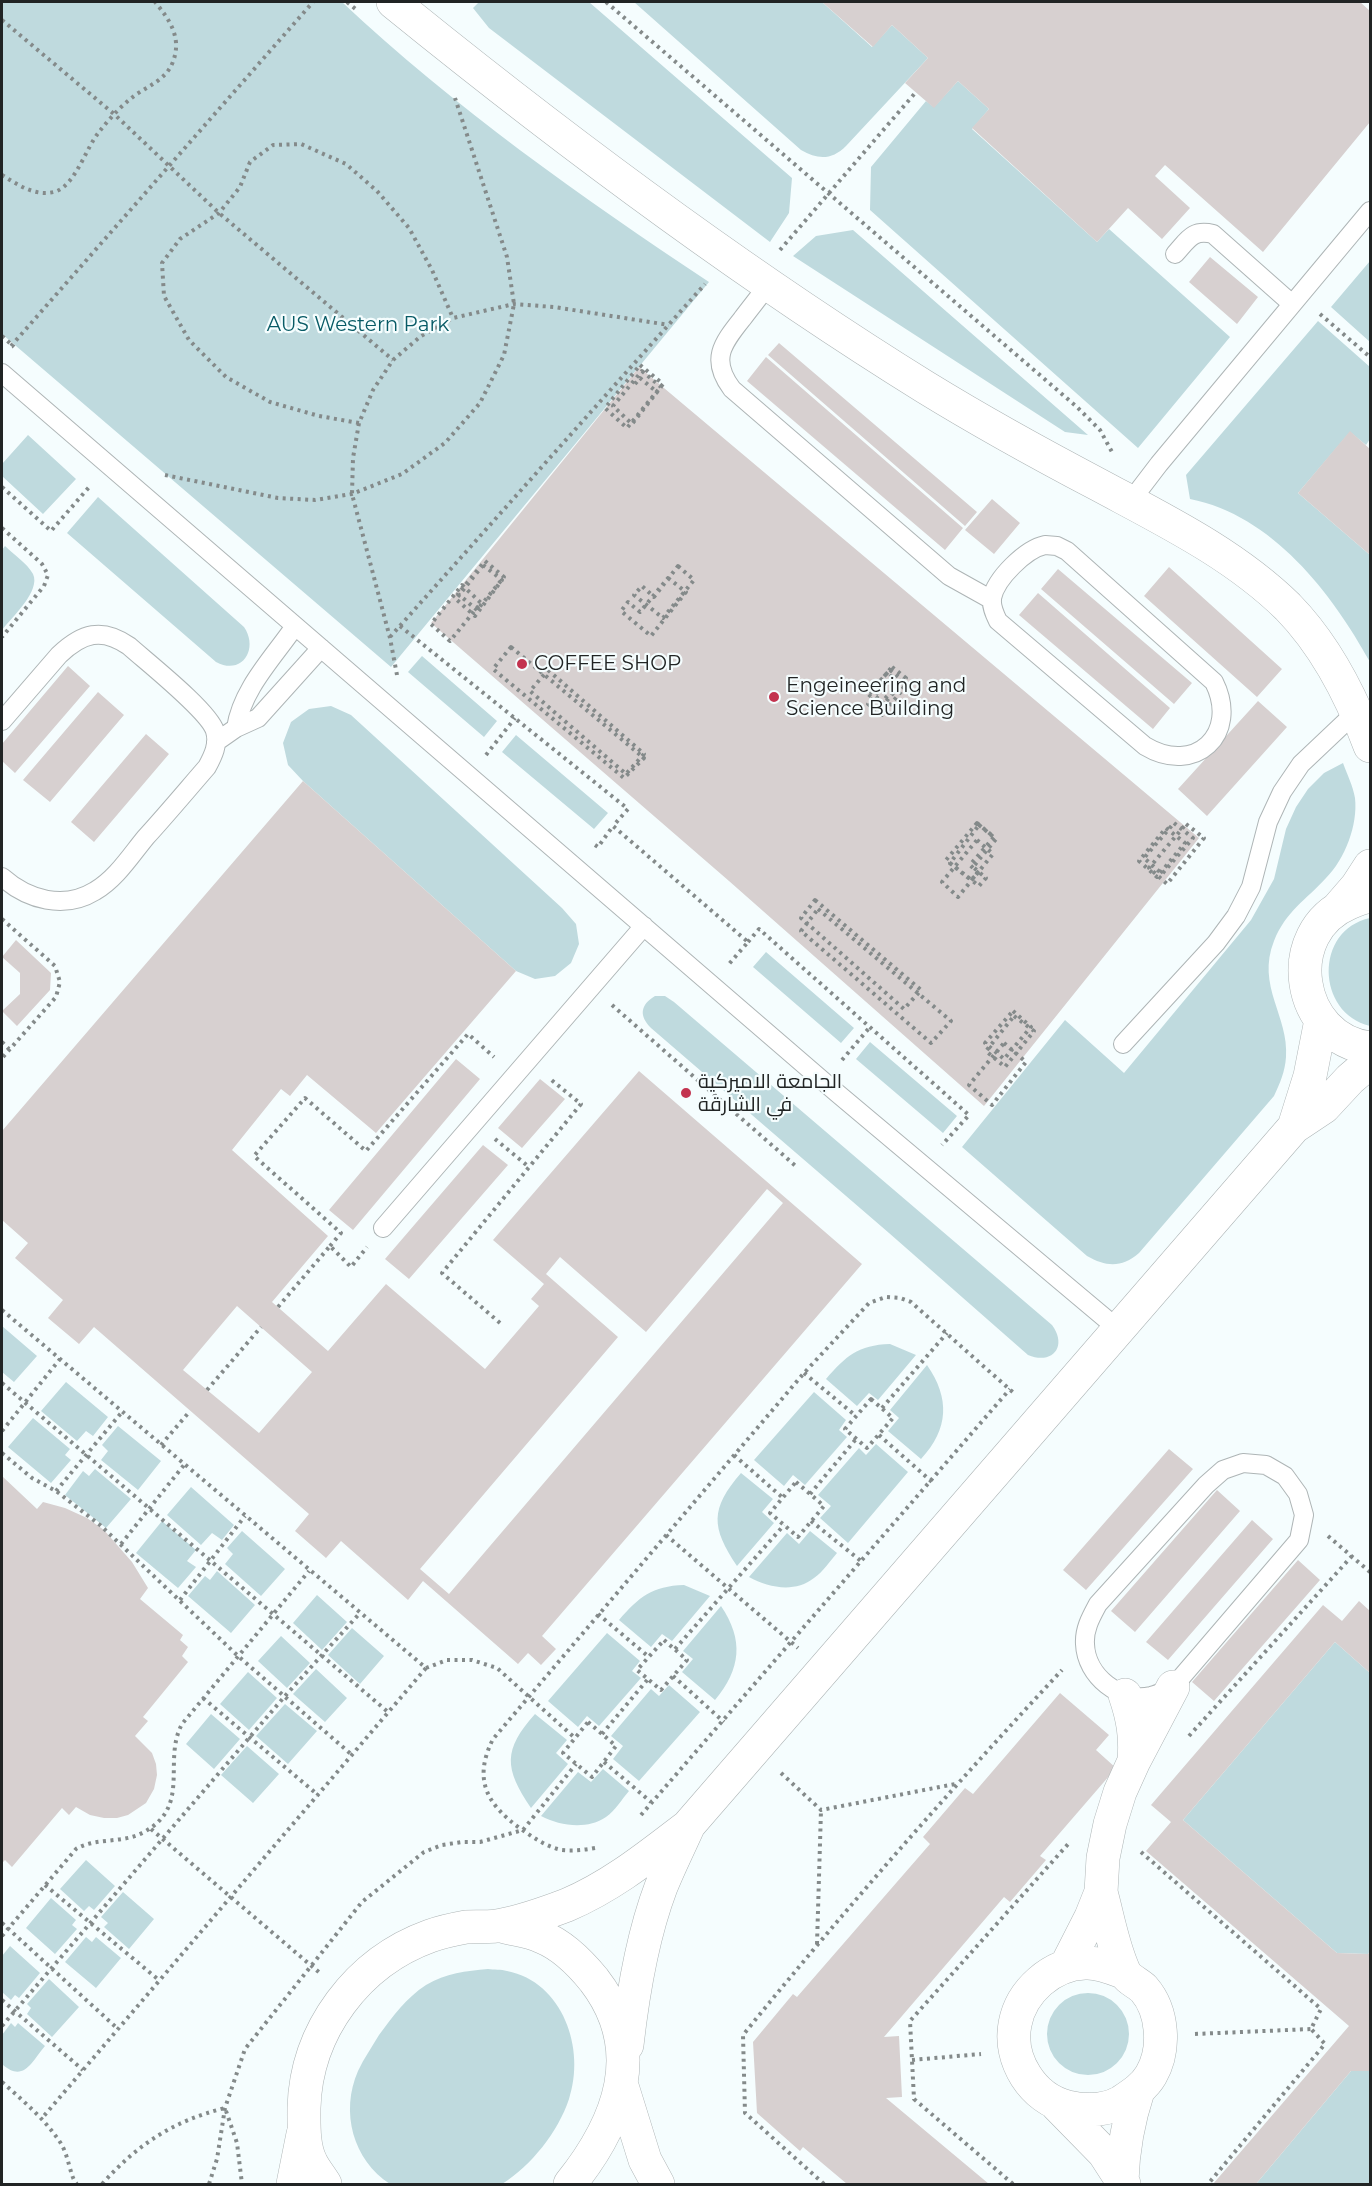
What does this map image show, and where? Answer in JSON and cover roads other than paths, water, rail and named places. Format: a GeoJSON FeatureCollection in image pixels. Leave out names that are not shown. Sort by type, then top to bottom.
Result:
{"type":"FeatureCollection","features":[{"type":"Feature","properties":{"kind":"street"},"geometry":{"type":"LineString","coordinates":[[393,2],[594,161],[727,255],[771,272],[926,387],[999,431],[1130,502],[1246,571],[1288,608],[1325,651],[1357,711],[1371,746]]}},
{"type":"Feature","properties":{"kind":"street"},"geometry":{"type":"LineString","coordinates":[[1371,866],[1357,886],[1324,920],[1314,935],[1307,952],[1304,970],[1305,987],[1321,1020],[1344,1039],[1371,1048]]}},
{"type":"Feature","properties":{"kind":"street"},"geometry":{"type":"LineString","coordinates":[[1338,908],[1371,896]]}},
{"type":"Feature","properties":{"kind":"street"},"geometry":{"type":"LineString","coordinates":[[1294,1127],[1310,1076],[1321,1020]]}},
{"type":"Feature","properties":{"kind":"street"},"geometry":{"type":"LineString","coordinates":[[325,2184],[310,2161],[304,2129],[304,2093],[312,2058],[326,2024],[346,1994],[371,1970],[400,1950],[431,1935],[466,1927],[500,1926],[535,1917],[569,1904],[631,1869],[688,1826],[1294,1127],[1324,1107],[1350,1079],[1371,1062]]}},
{"type":"Feature","properties":{"kind":"street"},"geometry":{"type":"LineString","coordinates":[[1066,1966],[1101,1892],[1103,1858],[1120,1792],[1173,1687]]}},
{"type":"Feature","properties":{"kind":"street"},"geometry":{"type":"LineString","coordinates":[[1125,1695],[1132,1716],[1136,1740],[1134,1761]]}},
{"type":"Feature","properties":{"kind":"street"},"geometry":{"type":"LineString","coordinates":[[570,2184],[591,2158],[609,2124],[623,2075],[631,2011],[650,1922],[661,1887],[688,1826]]}},
{"type":"Feature","properties":{"kind":"street"},"geometry":{"type":"LineString","coordinates":[[1101,1892],[1125,1973]]}},
{"type":"Feature","properties":{"kind":"street"},"geometry":{"type":"LineString","coordinates":[[500,1926],[543,1937],[580,1962],[607,1997],[622,2039],[623,2075],[645,2160],[658,2184]]}},
{"type":"Feature","properties":{"kind":"street"},"geometry":{"type":"LineString","coordinates":[[1057,2105],[1085,2111],[1114,2106],[1138,2091],[1151,2075],[1159,2056],[1161,2035],[1156,2011],[1144,1989],[1125,1973],[1106,1965],[1086,1963],[1066,1966],[1042,1979],[1024,1999],[1014,2024],[1015,2051],[1023,2073],[1037,2092],[1057,2105],[1104,2153],[1123,2183]]}},
{"type":"Feature","properties":{"kind":"street"},"geometry":{"type":"LineString","coordinates":[[1123,2183],[1123,2150],[1138,2091]]}},
{"type":"Feature","properties":{"kind":"street"},"geometry":{"type":"LineString","coordinates":[[292,2184],[304,2129]]}},
{"type":"Feature","properties":{"kind":"lane"},"geometry":{"type":"LineString","coordinates":[[1130,502],[1371,211]]}},
{"type":"Feature","properties":{"kind":"lane"},"geometry":{"type":"LineString","coordinates":[[1175,254],[1192,235],[1202,232],[1213,234],[1292,304]]}},
{"type":"Feature","properties":{"kind":"lane"},"geometry":{"type":"LineString","coordinates":[[771,272],[722,348],[720,363],[723,377],[732,389],[949,576],[992,600]]}},
{"type":"Feature","properties":{"kind":"lane"},"geometry":{"type":"LineString","coordinates":[[2,374],[837,1093],[1118,1329]]}},
{"type":"Feature","properties":{"kind":"lane"},"geometry":{"type":"LineString","coordinates":[[1045,545],[1057,546],[1067,551],[1214,682],[1221,695],[1223,710],[1220,726],[1213,739],[1202,750],[1188,756],[1173,758],[1158,754],[1144,746],[998,621],[992,600],[995,588],[1025,554],[1045,545]]}},
{"type":"Feature","properties":{"kind":"lane"},"geometry":{"type":"LineString","coordinates":[[236,728],[238,715],[249,691],[295,627]]}},
{"type":"Feature","properties":{"kind":"lane"},"geometry":{"type":"LineString","coordinates":[[2,721],[69,645],[93,634],[106,635],[129,646],[206,715],[215,732],[216,742],[214,755],[207,766],[114,876],[96,891],[73,900],[49,901],[26,895],[2,877]]}},
{"type":"Feature","properties":{"kind":"lane"},"geometry":{"type":"LineString","coordinates":[[216,742],[236,728],[258,718],[321,648]]}},
{"type":"Feature","properties":{"kind":"lane"},"geometry":{"type":"LineString","coordinates":[[1123,1044],[1216,943],[1236,916],[1251,887],[1268,822],[1282,792],[1301,764],[1357,711]]}},
{"type":"Feature","properties":{"kind":"lane"},"geometry":{"type":"LineString","coordinates":[[383,1228],[644,926]]}},
{"type":"Feature","properties":{"kind":"lane"},"geometry":{"type":"LineString","coordinates":[[1243,1463],[1266,1466],[1284,1476],[1298,1494],[1304,1515],[1299,1540],[1173,1687],[1150,1696],[1125,1695],[1105,1684],[1091,1666],[1085,1645],[1088,1623],[1098,1604],[1206,1485],[1223,1470],[1243,1463]]}},
{"type":"Feature","properties":{"kind":"place","name":"COFFEE SHOP"},"geometry":{"type":"Point","coordinates":[522,664]}},
{"type":"Feature","properties":{"kind":"place","name":"Engeineering and Science Building"},"geometry":{"type":"Point","coordinates":[774,697]}},
{"type":"Feature","properties":{"kind":"place","name":"الجامعة الاميركية في الشارقة"},"geometry":{"type":"Point","coordinates":[686,1093]}},
{"type":"Feature","properties":{"kind":"park label","name":"AUS Western Park"},"geometry":{"type":"Point","coordinates":[358,325]}}]}
